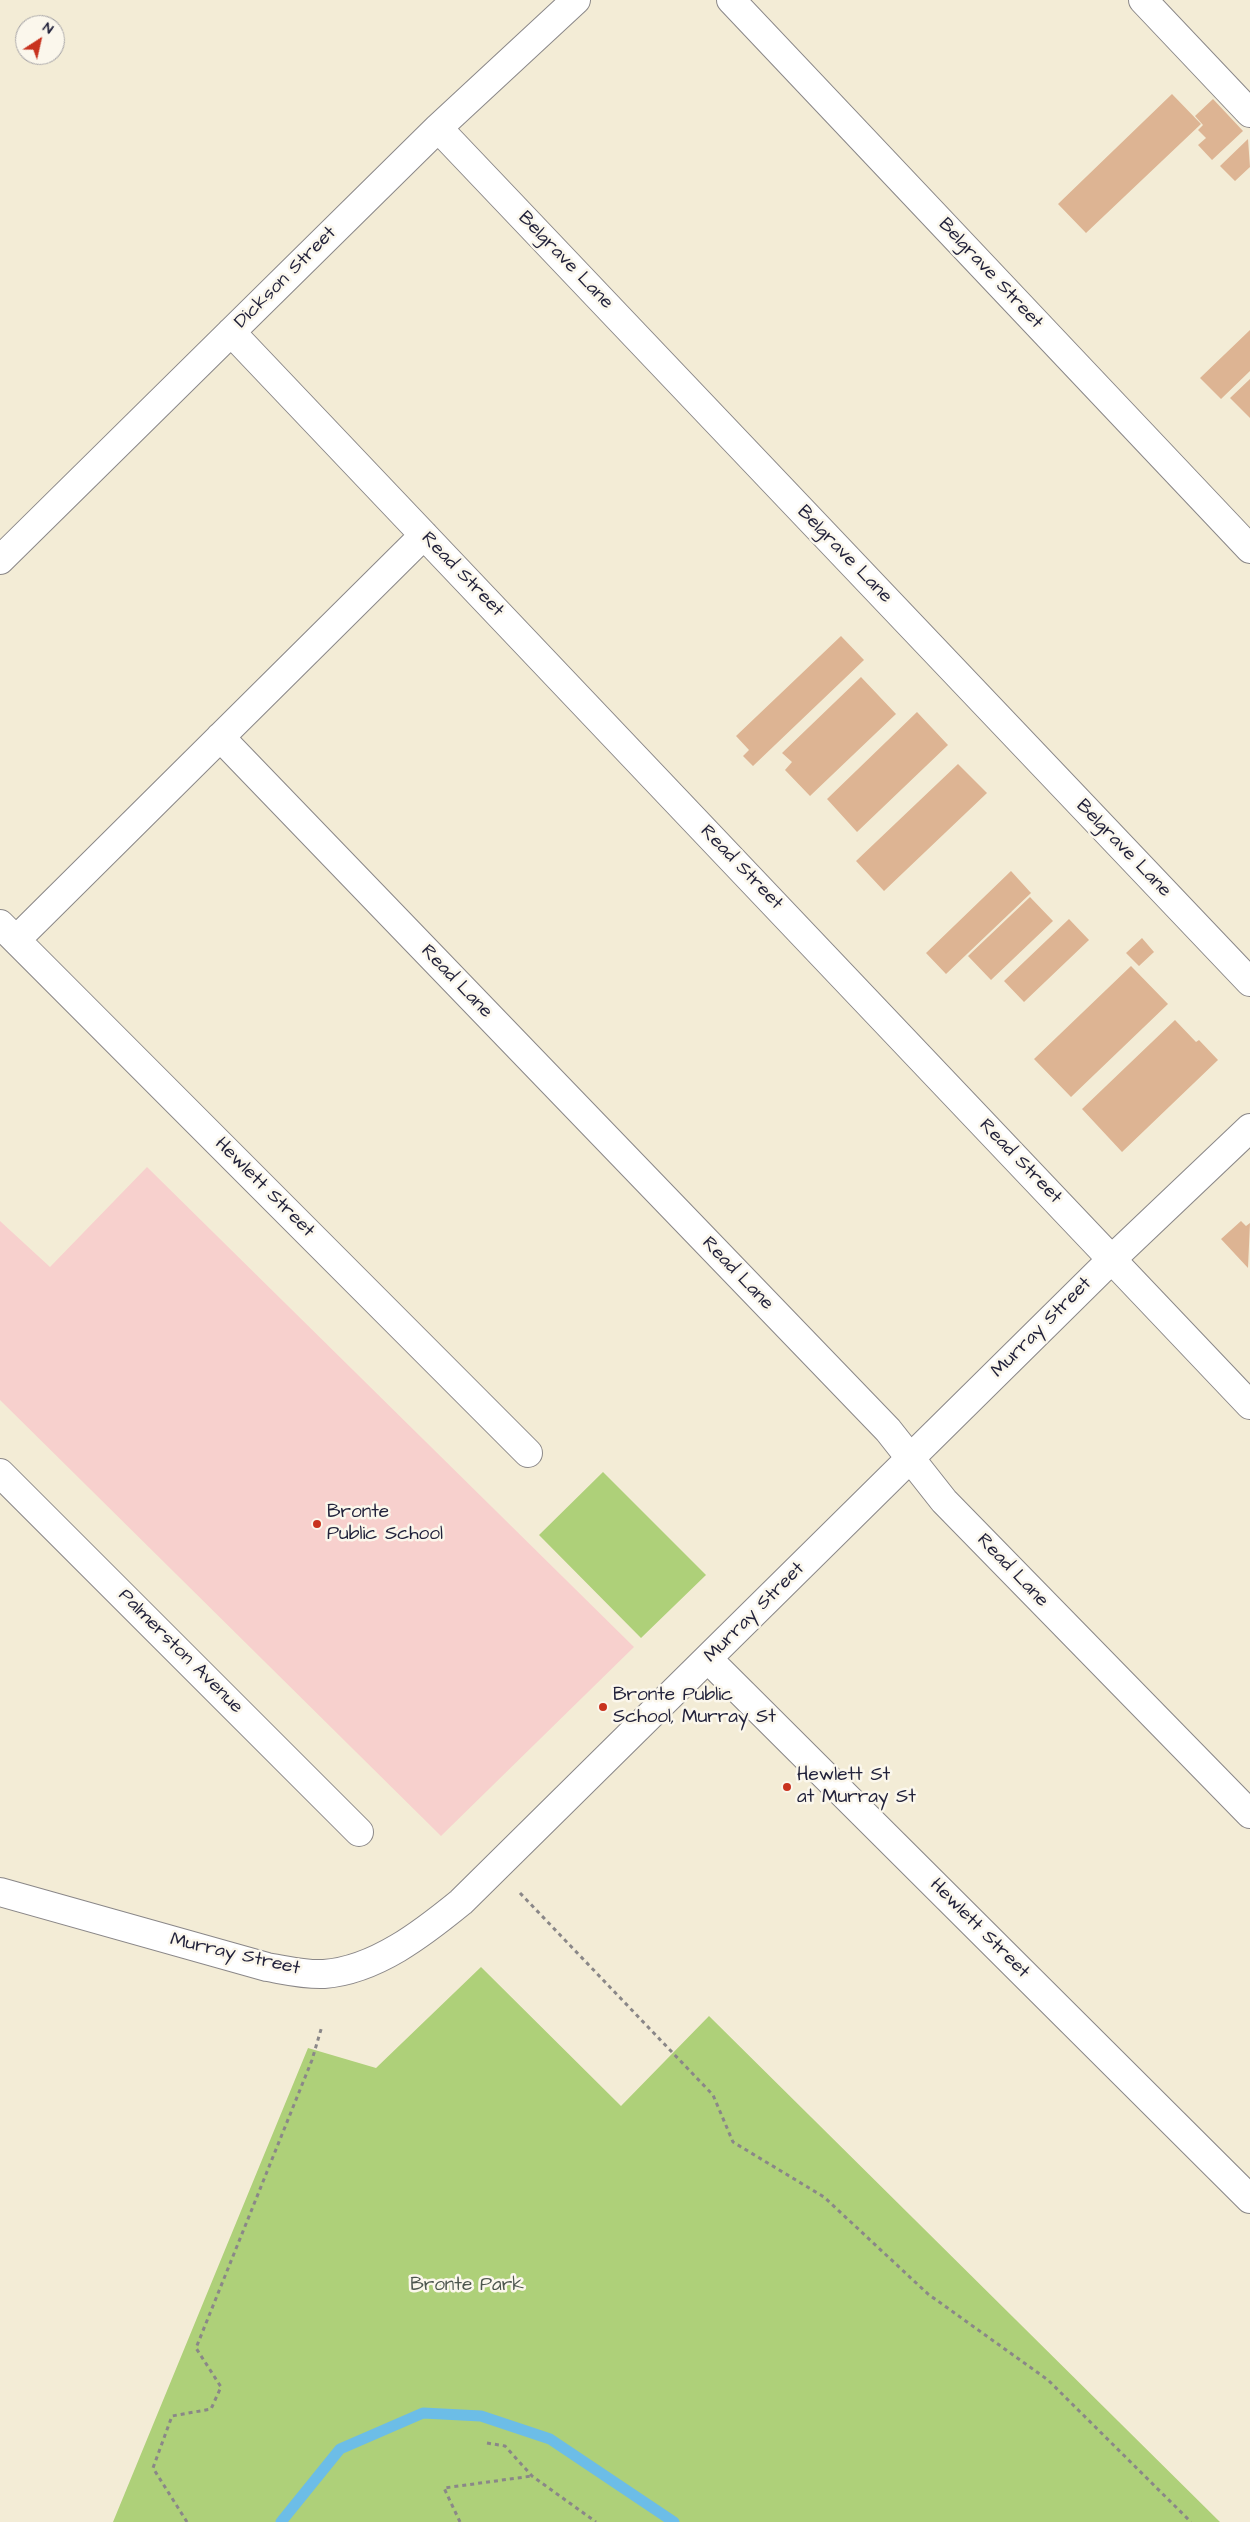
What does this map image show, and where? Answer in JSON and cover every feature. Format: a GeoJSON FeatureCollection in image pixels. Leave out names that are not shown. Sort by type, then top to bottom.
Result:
{"type":"FeatureCollection","features":[{"type":"Feature","properties":{"kind":"street","name":"Belgrave Street"},"geometry":{"type":"LineString","coordinates":[[730,0],[1250,549]]}},
{"type":"Feature","properties":{"kind":"street"},"geometry":{"type":"LineString","coordinates":[[1143,0],[1250,113]]}},
{"type":"Feature","properties":{"kind":"street","name":"Dickson Street"},"geometry":{"type":"LineString","coordinates":[[0,560],[564,3]]}},
{"type":"Feature","properties":{"kind":"street","name":"Belgrave Lane"},"geometry":{"type":"LineString","coordinates":[[438,128],[1250,982]]}},
{"type":"Feature","properties":{"kind":"street","name":"Read Street"},"geometry":{"type":"LineString","coordinates":[[231,332],[1250,1405]]}},
{"type":"Feature","properties":{"kind":"street"},"geometry":{"type":"LineString","coordinates":[[8,932],[220,737],[424,534]]}},
{"type":"Feature","properties":{"kind":"street","name":"Read Lane"},"geometry":{"type":"LineString","coordinates":[[220,737],[888,1430],[944,1502],[1250,1814]]}},
{"type":"Feature","properties":{"kind":"street","name":"Hewlett Street"},"geometry":{"type":"LineString","coordinates":[[8,932],[528,1452]]}},
{"type":"Feature","properties":{"kind":"street","name":"Murray Street"},"geometry":{"type":"LineString","coordinates":[[0,1892],[267,1967],[324,1974],[375,1959],[419,1936],[461,1902],[1112,1259],[1250,1128]]}},
{"type":"Feature","properties":{"kind":"street","name":"Palmerston Avenue"},"geometry":{"type":"LineString","coordinates":[[0,1473],[359,1832]]}},
{"type":"Feature","properties":{"kind":"street","name":"Hewlett Street"},"geometry":{"type":"LineString","coordinates":[[708,1659],[1250,2199]]}},
{"type":"Feature","properties":{"kind":"path"},"geometry":{"type":"LineString","coordinates":[[495,1867],[712,2095],[733,2142],[824,2197],[928,2294],[1048,2380],[1191,2522]]}},
{"type":"Feature","properties":{"kind":"path"},"geometry":{"type":"LineString","coordinates":[[187,2522],[153,2468],[172,2416],[212,2409],[222,2387],[196,2348],[312,2060],[322,2026]]}},
{"type":"Feature","properties":{"kind":"path"},"geometry":{"type":"LineString","coordinates":[[486,2443],[504,2446],[532,2476],[596,2522]]}},
{"type":"Feature","properties":{"kind":"path"},"geometry":{"type":"LineString","coordinates":[[460,2522],[444,2488],[532,2476]]}},
{"type":"Feature","properties":{"kind":"shaded area","name":"Bronte Public School"},"geometry":{"type":"Polygon","coordinates":[[[147,1167],[634,1647],[441,1836],[0,1400],[0,1221],[50,1267],[147,1167]]]}},
{"type":"Feature","properties":{"kind":"green space"},"geometry":{"type":"Polygon","coordinates":[[[603,1472],[706,1575],[641,1638],[539,1535],[603,1472]]]}},
{"type":"Feature","properties":{"kind":"green space","name":"Bronte Park"},"geometry":{"type":"Polygon","coordinates":[[[481,1967],[621,2106],[709,2016],[1220,2522],[113,2522],[308,2048],[376,2068],[481,1967]]]}},
{"type":"Feature","properties":{"kind":"building"},"geometry":{"type":"Polygon","coordinates":[[[1172,94],[1201,124],[1086,233],[1058,204],[1172,94]]]}},
{"type":"Feature","properties":{"kind":"building"},"geometry":{"type":"Polygon","coordinates":[[[1213,99],[1243,131],[1212,160],[1198,145],[1206,138],[1198,130],[1203,125],[1195,116],[1213,99]]]}},
{"type":"Feature","properties":{"kind":"building"},"geometry":{"type":"Polygon","coordinates":[[[1248,139],[1250,167],[1235,181],[1220,166],[1248,139]]]}},
{"type":"Feature","properties":{"kind":"building"},"geometry":{"type":"Polygon","coordinates":[[[1250,330],[1250,371],[1221,399],[1200,378],[1250,330]]]}},
{"type":"Feature","properties":{"kind":"building"},"geometry":{"type":"Polygon","coordinates":[[[1250,379],[1250,418],[1230,398],[1250,379]]]}},
{"type":"Feature","properties":{"kind":"building"},"geometry":{"type":"Polygon","coordinates":[[[841,636],[864,660],[753,766],[743,756],[749,750],[736,736],[841,636]]]}},
{"type":"Feature","properties":{"kind":"building"},"geometry":{"type":"Polygon","coordinates":[[[861,677],[896,714],[810,796],[785,770],[792,762],[782,753],[861,677]]]}},
{"type":"Feature","properties":{"kind":"building"},"geometry":{"type":"Polygon","coordinates":[[[917,712],[948,745],[857,832],[827,799],[917,712]]]}},
{"type":"Feature","properties":{"kind":"building"},"geometry":{"type":"Polygon","coordinates":[[[958,764],[987,793],[884,891],[856,861],[958,764]]]}},
{"type":"Feature","properties":{"kind":"building"},"geometry":{"type":"Polygon","coordinates":[[[1011,871],[1031,893],[946,974],[926,953],[1011,871]]]}},
{"type":"Feature","properties":{"kind":"building"},"geometry":{"type":"Polygon","coordinates":[[[1030,897],[1053,921],[991,980],[968,956],[1030,897]]]}},
{"type":"Feature","properties":{"kind":"building"},"geometry":{"type":"Polygon","coordinates":[[[1069,919],[1089,940],[1024,1002],[1004,981],[1069,919]]]}},
{"type":"Feature","properties":{"kind":"building"},"geometry":{"type":"Polygon","coordinates":[[[1142,938],[1154,952],[1139,966],[1126,953],[1142,938]]]}},
{"type":"Feature","properties":{"kind":"building"},"geometry":{"type":"Polygon","coordinates":[[[1131,966],[1168,1004],[1071,1097],[1034,1059],[1131,966]]]}},
{"type":"Feature","properties":{"kind":"building"},"geometry":{"type":"Polygon","coordinates":[[[1175,1020],[1196,1042],[1199,1040],[1218,1060],[1122,1152],[1082,1109],[1175,1020]]]}},
{"type":"Feature","properties":{"kind":"building"},"geometry":{"type":"Polygon","coordinates":[[[1241,1221],[1246,1226],[1250,1223],[1248,1268],[1221,1239],[1241,1221]]]}},
{"type":"Feature","properties":{"kind":"waterway"},"geometry":{"type":"LineString","coordinates":[[281,2522],[340,2449],[423,2413],[481,2416],[550,2439],[674,2522]]}},
{"type":"Feature","properties":{"kind":"place","name":"Bronte Public School"},"geometry":{"type":"Point","coordinates":[317,1524]}},
{"type":"Feature","properties":{"kind":"place","name":"Bronte Public School, Murray St"},"geometry":{"type":"Point","coordinates":[603,1707]}},
{"type":"Feature","properties":{"kind":"place","name":"Hewlett St at Murray St"},"geometry":{"type":"Point","coordinates":[787,1787]}}]}
